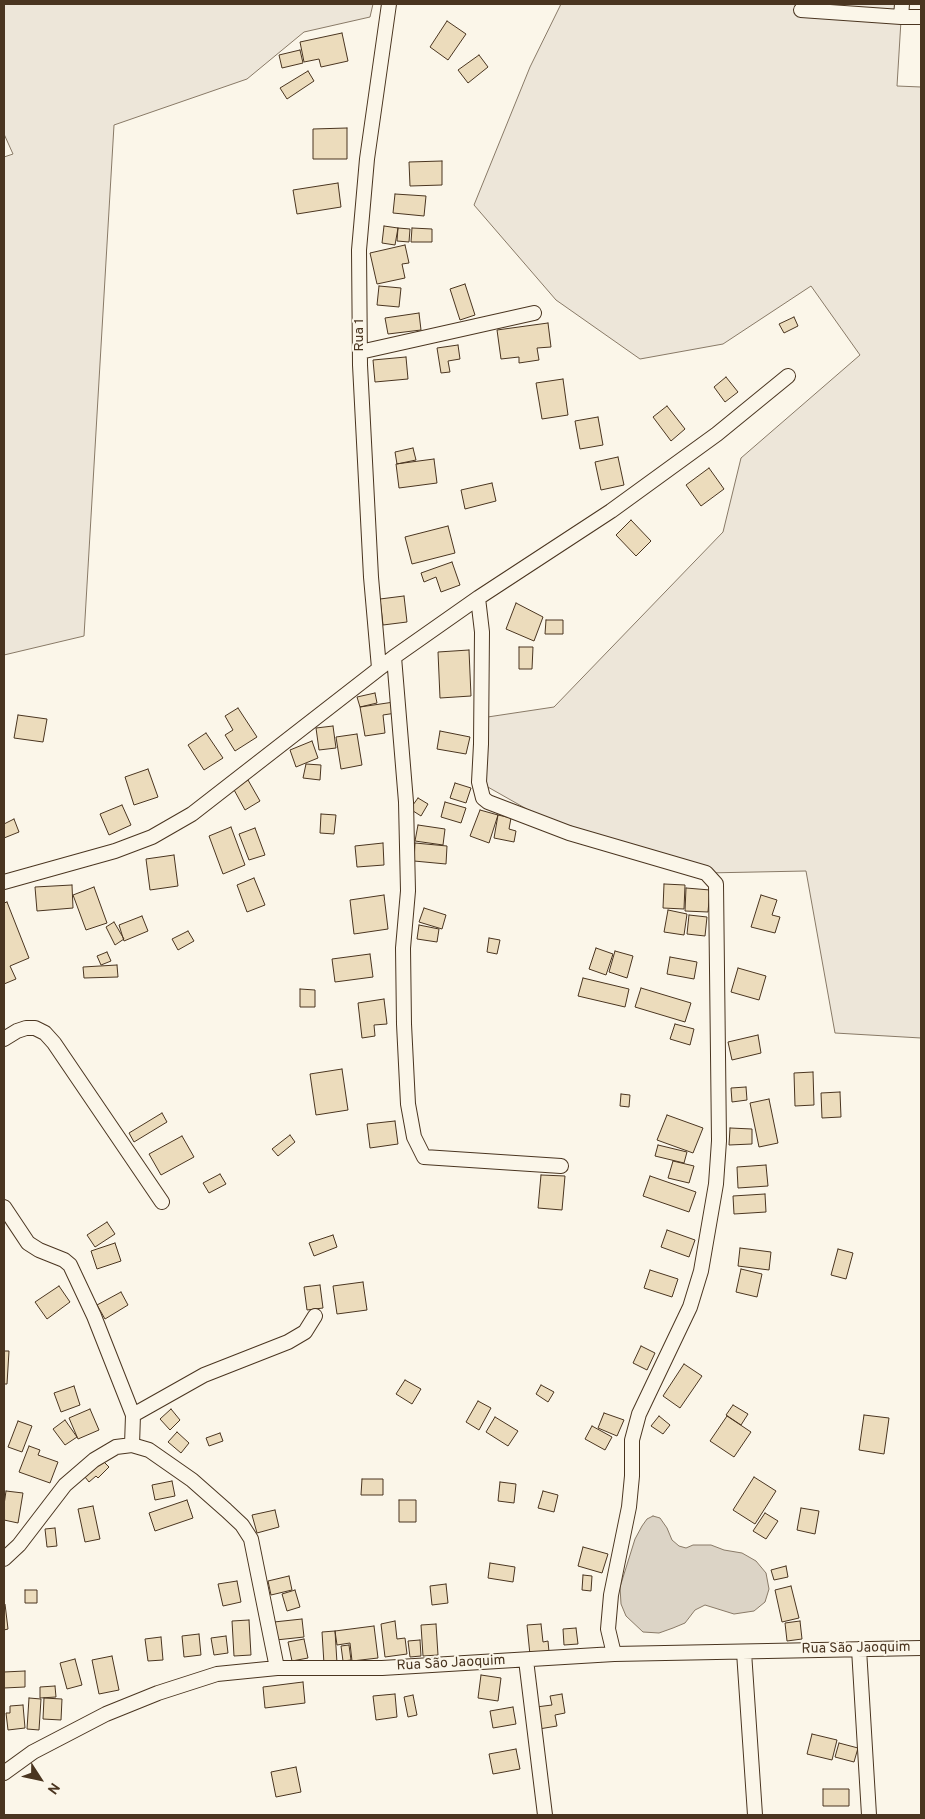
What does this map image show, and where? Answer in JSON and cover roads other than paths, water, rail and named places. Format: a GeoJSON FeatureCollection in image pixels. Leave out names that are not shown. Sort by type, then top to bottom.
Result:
{"type":"FeatureCollection","features":[{"type":"Feature","properties":{"kind":"street","name":"Rua 1"},"geometry":{"type":"LineString","coordinates":[[379,668],[371,577],[360,352],[359,250],[367,159],[389,4]]}},
{"type":"Feature","properties":{"kind":"street"},"geometry":{"type":"LineString","coordinates":[[801,10],[902,10],[921,17]]}},
{"type":"Feature","properties":{"kind":"street"},"geometry":{"type":"LineString","coordinates":[[360,352],[534,313]]}},
{"type":"Feature","properties":{"kind":"street"},"geometry":{"type":"LineString","coordinates":[[4,882],[115,851],[152,837],[192,814],[379,668],[478,598],[611,510],[717,434],[788,376]]}},
{"type":"Feature","properties":{"kind":"street"},"geometry":{"type":"LineString","coordinates":[[478,598],[482,632],[479,782],[483,798],[488,802],[569,832],[706,873],[716,884],[719,1141],[716,1184],[701,1272],[690,1307],[639,1414],[632,1440],[632,1476],[629,1507],[611,1595],[608,1629],[614,1654]]}},
{"type":"Feature","properties":{"kind":"street"},"geometry":{"type":"LineString","coordinates":[[394,657],[406,802],[408,891],[403,948],[404,1024],[408,1104],[414,1137],[424,1158],[562,1166]]}},
{"type":"Feature","properties":{"kind":"street"},"geometry":{"type":"LineString","coordinates":[[4,1039],[26,1028],[35,1028],[45,1033],[54,1043],[162,1202]]}},
{"type":"Feature","properties":{"kind":"street"},"geometry":{"type":"LineString","coordinates":[[4,1207],[28,1243],[39,1250],[64,1260],[70,1266],[94,1316],[133,1415],[132,1444]]}},
{"type":"Feature","properties":{"kind":"street"},"geometry":{"type":"LineString","coordinates":[[133,1415],[204,1375],[288,1342],[305,1332],[315,1316]]}},
{"type":"Feature","properties":{"kind":"street"},"geometry":{"type":"LineString","coordinates":[[4,1559],[19,1545],[65,1485],[94,1460],[116,1448],[132,1444],[150,1450],[192,1480],[242,1525],[251,1539],[277,1668]]}},
{"type":"Feature","properties":{"kind":"street","name":"Rua São Jaoquim"},"geometry":{"type":"LineString","coordinates":[[4,1773],[33,1752],[106,1714],[158,1693],[216,1674],[277,1668],[382,1668],[614,1654],[921,1648]]}},
{"type":"Feature","properties":{"kind":"street"},"geometry":{"type":"LineString","coordinates":[[859,1649],[870,1815]]}},
{"type":"Feature","properties":{"kind":"street"},"geometry":{"type":"LineString","coordinates":[[744,1652],[755,1815]]}},
{"type":"Feature","properties":{"kind":"street"},"geometry":{"type":"LineString","coordinates":[[526,1660],[544,1815]]}}]}
